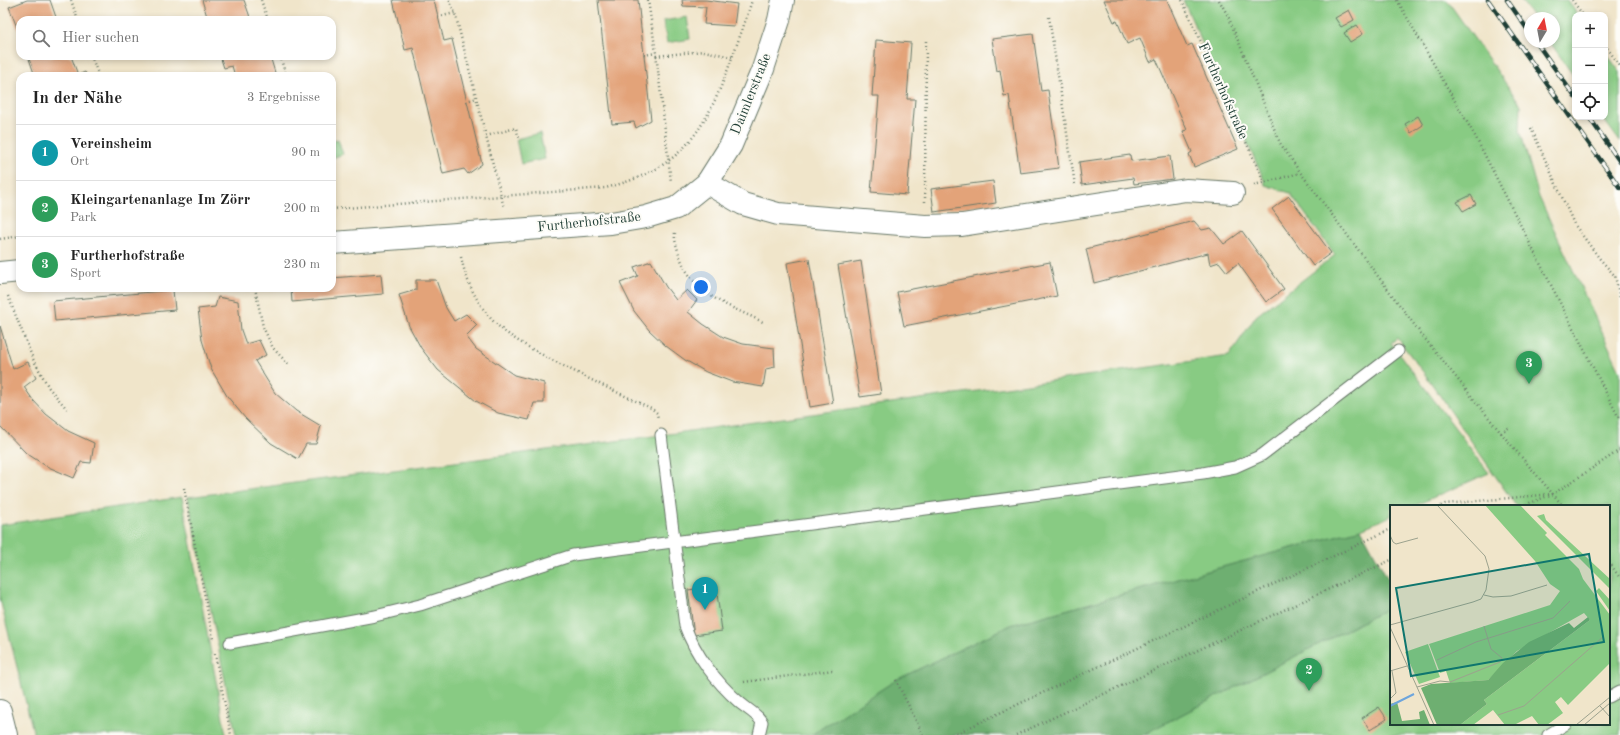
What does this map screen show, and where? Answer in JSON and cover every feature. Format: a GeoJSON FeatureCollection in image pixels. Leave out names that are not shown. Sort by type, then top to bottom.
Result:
{"type":"FeatureCollection","features":[{"type":"Feature","properties":{"kind":"street","name":"Daimlerstraße"},"geometry":{"type":"LineString","coordinates":[[707,183],[731,145],[763,69],[779,20],[783,0]]}},
{"type":"Feature","properties":{"kind":"street","name":"Furtherhofstraße"},"geometry":{"type":"LineString","coordinates":[[336,243],[611,223],[646,217],[676,208],[707,183]]}},
{"type":"Feature","properties":{"kind":"street"},"geometry":{"type":"LineString","coordinates":[[707,183],[743,204],[778,214],[925,226],[962,225],[1186,190],[1233,193]]}},
{"type":"Feature","properties":{"kind":"street"},"geometry":{"type":"LineString","coordinates":[[0,273],[16,271]]}},
{"type":"Feature","properties":{"kind":"street"},"geometry":{"type":"LineString","coordinates":[[0,711],[6,735]]}},
{"type":"Feature","properties":{"kind":"lane"},"geometry":{"type":"LineString","coordinates":[[230,643],[382,614],[420,605],[573,555],[676,543],[1195,474],[1235,467],[1262,455],[1398,351]]}},
{"type":"Feature","properties":{"kind":"lane"},"geometry":{"type":"LineString","coordinates":[[661,435],[676,543],[685,626],[690,641],[722,685],[739,702],[758,716],[762,722],[759,735]]}},
{"type":"Feature","properties":{"kind":"lane"},"geometry":{"type":"LineString","coordinates":[[1610,696],[1620,691]]}},
{"type":"Feature","properties":{"kind":"lane"},"geometry":{"type":"LineString","coordinates":[[1548,735],[1564,725]]}},
{"type":"Feature","properties":{"kind":"path"},"geometry":{"type":"LineString","coordinates":[[70,0],[76,16]]}},
{"type":"Feature","properties":{"kind":"path"},"geometry":{"type":"LineString","coordinates":[[262,0],[267,16]]}},
{"type":"Feature","properties":{"kind":"path"},"geometry":{"type":"LineString","coordinates":[[449,0],[455,13],[510,230]]}},
{"type":"Feature","properties":{"kind":"path"},"geometry":{"type":"LineString","coordinates":[[648,0],[656,55],[668,162],[676,208],[674,237],[688,276],[700,288],[713,297],[763,322]]}},
{"type":"Feature","properties":{"kind":"path"},"geometry":{"type":"LineString","coordinates":[[336,209],[605,188],[626,183],[649,174],[668,162],[686,146],[703,125],[718,94],[752,0]]}},
{"type":"Feature","properties":{"kind":"path","name":"Furtherhofstraße"},"geometry":{"type":"LineString","coordinates":[[1182,0],[1264,182]]}},
{"type":"Feature","properties":{"kind":"path"},"geometry":{"type":"LineString","coordinates":[[1219,0],[1228,16],[1280,143],[1422,335],[1501,433],[1562,505]]}},
{"type":"Feature","properties":{"kind":"path"},"geometry":{"type":"LineString","coordinates":[[1397,0],[1475,136],[1620,420]]}},
{"type":"Feature","properties":{"kind":"path"},"geometry":{"type":"LineString","coordinates":[[1572,0],[1581,12]]}},
{"type":"Feature","properties":{"kind":"path"},"geometry":{"type":"LineString","coordinates":[[438,17],[455,13]]}},
{"type":"Feature","properties":{"kind":"path"},"geometry":{"type":"LineString","coordinates":[[1049,17],[1079,207]]}},
{"type":"Feature","properties":{"kind":"path"},"geometry":{"type":"LineString","coordinates":[[925,226],[926,39]]}},
{"type":"Feature","properties":{"kind":"path"},"geometry":{"type":"LineString","coordinates":[[1607,48],[1620,66]]}},
{"type":"Feature","properties":{"kind":"path"},"geometry":{"type":"LineString","coordinates":[[644,55],[698,51],[732,57]]}},
{"type":"Feature","properties":{"kind":"path"},"geometry":{"type":"LineString","coordinates":[[93,60],[97,72]]}},
{"type":"Feature","properties":{"kind":"path"},"geometry":{"type":"LineString","coordinates":[[281,60],[285,72]]}},
{"type":"Feature","properties":{"kind":"path"},"geometry":{"type":"LineString","coordinates":[[466,101],[477,98]]}},
{"type":"Feature","properties":{"kind":"path"},"geometry":{"type":"LineString","coordinates":[[486,136],[516,128],[519,138]]}},
{"type":"Feature","properties":{"kind":"path"},"geometry":{"type":"LineString","coordinates":[[1531,128],[1574,224],[1600,259],[1615,276],[1620,298]]}},
{"type":"Feature","properties":{"kind":"path"},"geometry":{"type":"LineString","coordinates":[[1233,193],[1264,182],[1300,172]]}},
{"type":"Feature","properties":{"kind":"path"},"geometry":{"type":"LineString","coordinates":[[456,234],[464,272],[477,300],[494,322],[529,347],[652,408],[656,413],[661,435]]}},
{"type":"Feature","properties":{"kind":"path"},"geometry":{"type":"LineString","coordinates":[[0,239],[16,237]]}},
{"type":"Feature","properties":{"kind":"path"},"geometry":{"type":"LineString","coordinates":[[0,273],[33,359],[49,388],[67,409]]}},
{"type":"Feature","properties":{"kind":"path"},"geometry":{"type":"LineString","coordinates":[[256,292],[263,327],[273,348],[290,366]]}},
{"type":"Feature","properties":{"kind":"path"},"geometry":{"type":"LineString","coordinates":[[1501,433],[1510,427]]}},
{"type":"Feature","properties":{"kind":"path"},"geometry":{"type":"LineString","coordinates":[[1525,505],[1553,494],[1620,450]]}},
{"type":"Feature","properties":{"kind":"path"},"geometry":{"type":"LineString","coordinates":[[184,488],[213,642]]}},
{"type":"Feature","properties":{"kind":"path"},"geometry":{"type":"LineString","coordinates":[[1442,505],[1553,494]]}},
{"type":"Feature","properties":{"kind":"path"},"geometry":{"type":"LineString","coordinates":[[953,735],[1390,529]]}},
{"type":"Feature","properties":{"kind":"path"},"geometry":{"type":"LineString","coordinates":[[1016,735],[1390,560]]}},
{"type":"Feature","properties":{"kind":"path"},"geometry":{"type":"LineString","coordinates":[[1610,563],[1620,578]]}},
{"type":"Feature","properties":{"kind":"path"},"geometry":{"type":"LineString","coordinates":[[215,650],[231,735]]}},
{"type":"Feature","properties":{"kind":"path"},"geometry":{"type":"LineString","coordinates":[[722,685],[833,670]]}},
{"type":"Feature","properties":{"kind":"path"},"geometry":{"type":"LineString","coordinates":[[896,680],[923,735]]}},
{"type":"Feature","properties":{"kind":"green space"},"geometry":{"type":"Polygon","coordinates":[[[1183,0],[1447,0],[1521,105],[1520,130],[1539,197],[1620,371],[1620,735],[1142,735],[1390,608],[1390,725],[1610,725],[1610,505],[1515,505],[1427,377],[1397,338],[1391,343],[1489,473],[1416,505],[1390,505],[1390,516],[1361,529],[1011,625],[896,680],[811,735],[236,735],[188,497],[661,435],[1229,356],[1256,316],[1335,255],[1290,193],[1265,185],[1183,0]]]}},
{"type":"Feature","properties":{"kind":"green space"},"geometry":{"type":"Polygon","coordinates":[[[1521,0],[1567,0],[1576,12],[1572,12],[1572,74],[1554,48],[1560,48],[1560,12],[1530,12],[1521,0]]]}},
{"type":"Feature","properties":{"kind":"green space"},"geometry":{"type":"Polygon","coordinates":[[[687,17],[690,39],[667,43],[663,21],[687,17]]]}},
{"type":"Feature","properties":{"kind":"green space"},"geometry":{"type":"Polygon","coordinates":[[[1608,56],[1620,72],[1620,142],[1604,120],[1608,120],[1608,56]]]}},
{"type":"Feature","properties":{"kind":"green space"},"geometry":{"type":"Polygon","coordinates":[[[540,133],[545,159],[521,164],[516,139],[540,133]]]}},
{"type":"Feature","properties":{"kind":"green space"},"geometry":{"type":"Polygon","coordinates":[[[338,139],[343,154],[336,157],[336,140],[338,139]]]}},
{"type":"Feature","properties":{"kind":"green space"},"geometry":{"type":"Polygon","coordinates":[[[182,497],[226,735],[34,735],[0,599],[0,525],[182,497]]]}},
{"type":"Feature","properties":{"kind":"green space"},"geometry":{"type":"Polygon","coordinates":[[[1361,529],[1388,579],[1390,578],[1390,608],[1142,735],[811,735],[896,680],[1011,625],[1361,529]]]}},
{"type":"Feature","properties":{"kind":"building"},"geometry":{"type":"Polygon","coordinates":[[[27,0],[50,0],[56,16],[16,16],[16,25],[9,7],[27,0]]]}},
{"type":"Feature","properties":{"kind":"building"},"geometry":{"type":"Polygon","coordinates":[[[202,0],[244,0],[250,16],[207,16],[202,0]]]}},
{"type":"Feature","properties":{"kind":"building"},"geometry":{"type":"Polygon","coordinates":[[[393,0],[434,0],[444,41],[452,39],[482,164],[468,174],[464,169],[443,174],[413,48],[405,50],[393,0]]]}},
{"type":"Feature","properties":{"kind":"building"},"geometry":{"type":"Polygon","coordinates":[[[598,0],[638,0],[651,120],[636,128],[634,122],[612,124],[598,0]]]}},
{"type":"Feature","properties":{"kind":"building"},"geometry":{"type":"Polygon","coordinates":[[[682,0],[706,0],[737,4],[734,26],[704,24],[706,7],[683,6],[682,0]]]}},
{"type":"Feature","properties":{"kind":"building"},"geometry":{"type":"Polygon","coordinates":[[[1104,0],[1167,0],[1187,46],[1192,44],[1238,149],[1194,167],[1189,154],[1192,152],[1183,131],[1187,130],[1156,59],[1150,62],[1140,38],[1127,44],[1117,21],[1114,22],[1104,0]]]}},
{"type":"Feature","properties":{"kind":"building"},"geometry":{"type":"Polygon","coordinates":[[[1349,10],[1354,20],[1341,27],[1335,18],[1349,10]]]}},
{"type":"Feature","properties":{"kind":"building"},"geometry":{"type":"Polygon","coordinates":[[[1357,25],[1363,34],[1350,42],[1344,33],[1357,25]]]}},
{"type":"Feature","properties":{"kind":"building"},"geometry":{"type":"Polygon","coordinates":[[[1033,34],[1041,91],[1048,90],[1059,168],[1020,173],[1009,95],[1004,96],[1000,70],[997,71],[992,39],[1033,34]]]}},
{"type":"Feature","properties":{"kind":"building"},"geometry":{"type":"Polygon","coordinates":[[[876,40],[911,43],[907,99],[915,99],[907,195],[871,192],[879,96],[872,96],[876,40]]]}},
{"type":"Feature","properties":{"kind":"building"},"geometry":{"type":"Polygon","coordinates":[[[29,60],[72,60],[77,72],[34,72],[29,60]]]}},
{"type":"Feature","properties":{"kind":"building"},"geometry":{"type":"Polygon","coordinates":[[[221,60],[271,60],[275,72],[234,72],[232,66],[224,68],[221,60]]]}},
{"type":"Feature","properties":{"kind":"building"},"geometry":{"type":"Polygon","coordinates":[[[1418,116],[1423,125],[1411,133],[1405,124],[1418,116]]]}},
{"type":"Feature","properties":{"kind":"building"},"geometry":{"type":"Polygon","coordinates":[[[1130,155],[1131,161],[1170,156],[1173,179],[1134,184],[1133,178],[1082,185],[1079,162],[1130,155]]]}},
{"type":"Feature","properties":{"kind":"building"},"geometry":{"type":"Polygon","coordinates":[[[993,181],[996,203],[934,212],[931,189],[993,181]]]}},
{"type":"Feature","properties":{"kind":"building"},"geometry":{"type":"Polygon","coordinates":[[[1471,195],[1476,204],[1463,211],[1457,202],[1471,195]]]}},
{"type":"Feature","properties":{"kind":"building"},"geometry":{"type":"Polygon","coordinates":[[[1289,196],[1331,253],[1313,266],[1272,209],[1289,196]]]}},
{"type":"Feature","properties":{"kind":"building"},"geometry":{"type":"Polygon","coordinates":[[[1194,221],[1202,230],[1211,228],[1224,244],[1242,231],[1284,289],[1266,302],[1238,263],[1227,272],[1219,262],[1210,265],[1208,253],[1094,283],[1086,249],[1194,221]]]}},
{"type":"Feature","properties":{"kind":"building"},"geometry":{"type":"Polygon","coordinates":[[[809,259],[833,403],[810,407],[787,263],[809,259]]]}},
{"type":"Feature","properties":{"kind":"building"},"geometry":{"type":"Polygon","coordinates":[[[651,261],[666,287],[676,300],[687,290],[697,300],[688,312],[703,324],[723,337],[743,344],[774,348],[775,367],[766,369],[763,387],[732,382],[706,372],[685,360],[666,346],[649,330],[634,311],[620,283],[638,276],[634,267],[651,261]]]}},
{"type":"Feature","properties":{"kind":"building"},"geometry":{"type":"Polygon","coordinates":[[[861,261],[881,394],[860,397],[838,265],[861,261]]]}},
{"type":"Feature","properties":{"kind":"building"},"geometry":{"type":"Polygon","coordinates":[[[1050,262],[1057,296],[904,326],[897,292],[1050,262]]]}},
{"type":"Feature","properties":{"kind":"building"},"geometry":{"type":"Polygon","coordinates":[[[381,274],[383,294],[292,302],[291,292],[336,292],[336,278],[381,274]]]}},
{"type":"Feature","properties":{"kind":"building"},"geometry":{"type":"Polygon","coordinates":[[[416,280],[436,280],[446,308],[454,321],[466,314],[477,325],[466,336],[476,349],[514,375],[544,383],[544,403],[534,403],[529,420],[498,413],[476,401],[438,370],[421,348],[409,326],[399,295],[416,290],[416,280]]]}},
{"type":"Feature","properties":{"kind":"building"},"geometry":{"type":"Polygon","coordinates":[[[151,292],[173,292],[175,310],[55,321],[53,301],[151,292]]]}},
{"type":"Feature","properties":{"kind":"building"},"geometry":{"type":"Polygon","coordinates":[[[218,297],[238,301],[241,330],[246,344],[259,340],[266,355],[255,361],[275,393],[296,411],[321,426],[316,444],[306,444],[298,459],[271,443],[245,418],[227,396],[211,369],[202,340],[198,309],[215,307],[218,297]]]}},
{"type":"Feature","properties":{"kind":"building"},"geometry":{"type":"Polygon","coordinates":[[[0,326],[13,369],[28,362],[36,378],[24,387],[33,400],[46,414],[68,431],[94,443],[91,463],[81,462],[74,478],[46,466],[26,453],[0,426],[0,326]]]}},
{"type":"Feature","properties":{"kind":"building"},"geometry":{"type":"Polygon","coordinates":[[[716,586],[722,631],[694,635],[688,590],[716,586]]]}},
{"type":"Feature","properties":{"kind":"building"},"geometry":{"type":"Polygon","coordinates":[[[1379,707],[1387,719],[1370,730],[1362,718],[1379,707]]]}},
{"type":"Feature","properties":{"kind":"railway"},"geometry":{"type":"LineString","coordinates":[[1488,0],[1620,188]]}},
{"type":"Feature","properties":{"kind":"railway"},"geometry":{"type":"LineString","coordinates":[[1507,0],[1524,24]]}},
{"type":"Feature","properties":{"kind":"railway"},"geometry":{"type":"LineString","coordinates":[[1540,48],[1572,93]]}},
{"type":"Feature","properties":{"kind":"railway"},"geometry":{"type":"LineString","coordinates":[[1591,120],[1620,162]]}},
{"type":"Feature","properties":{"kind":"place","name":"Furtherhofstraße"},"geometry":{"type":"Point","coordinates":[1529,384]}},
{"type":"Feature","properties":{"kind":"place","name":"Vereinsheim"},"geometry":{"type":"Point","coordinates":[705,610]}},
{"type":"Feature","properties":{"kind":"place","name":"Kleingartenanlage Im Zörr"},"geometry":{"type":"Point","coordinates":[1309,691]}}]}
